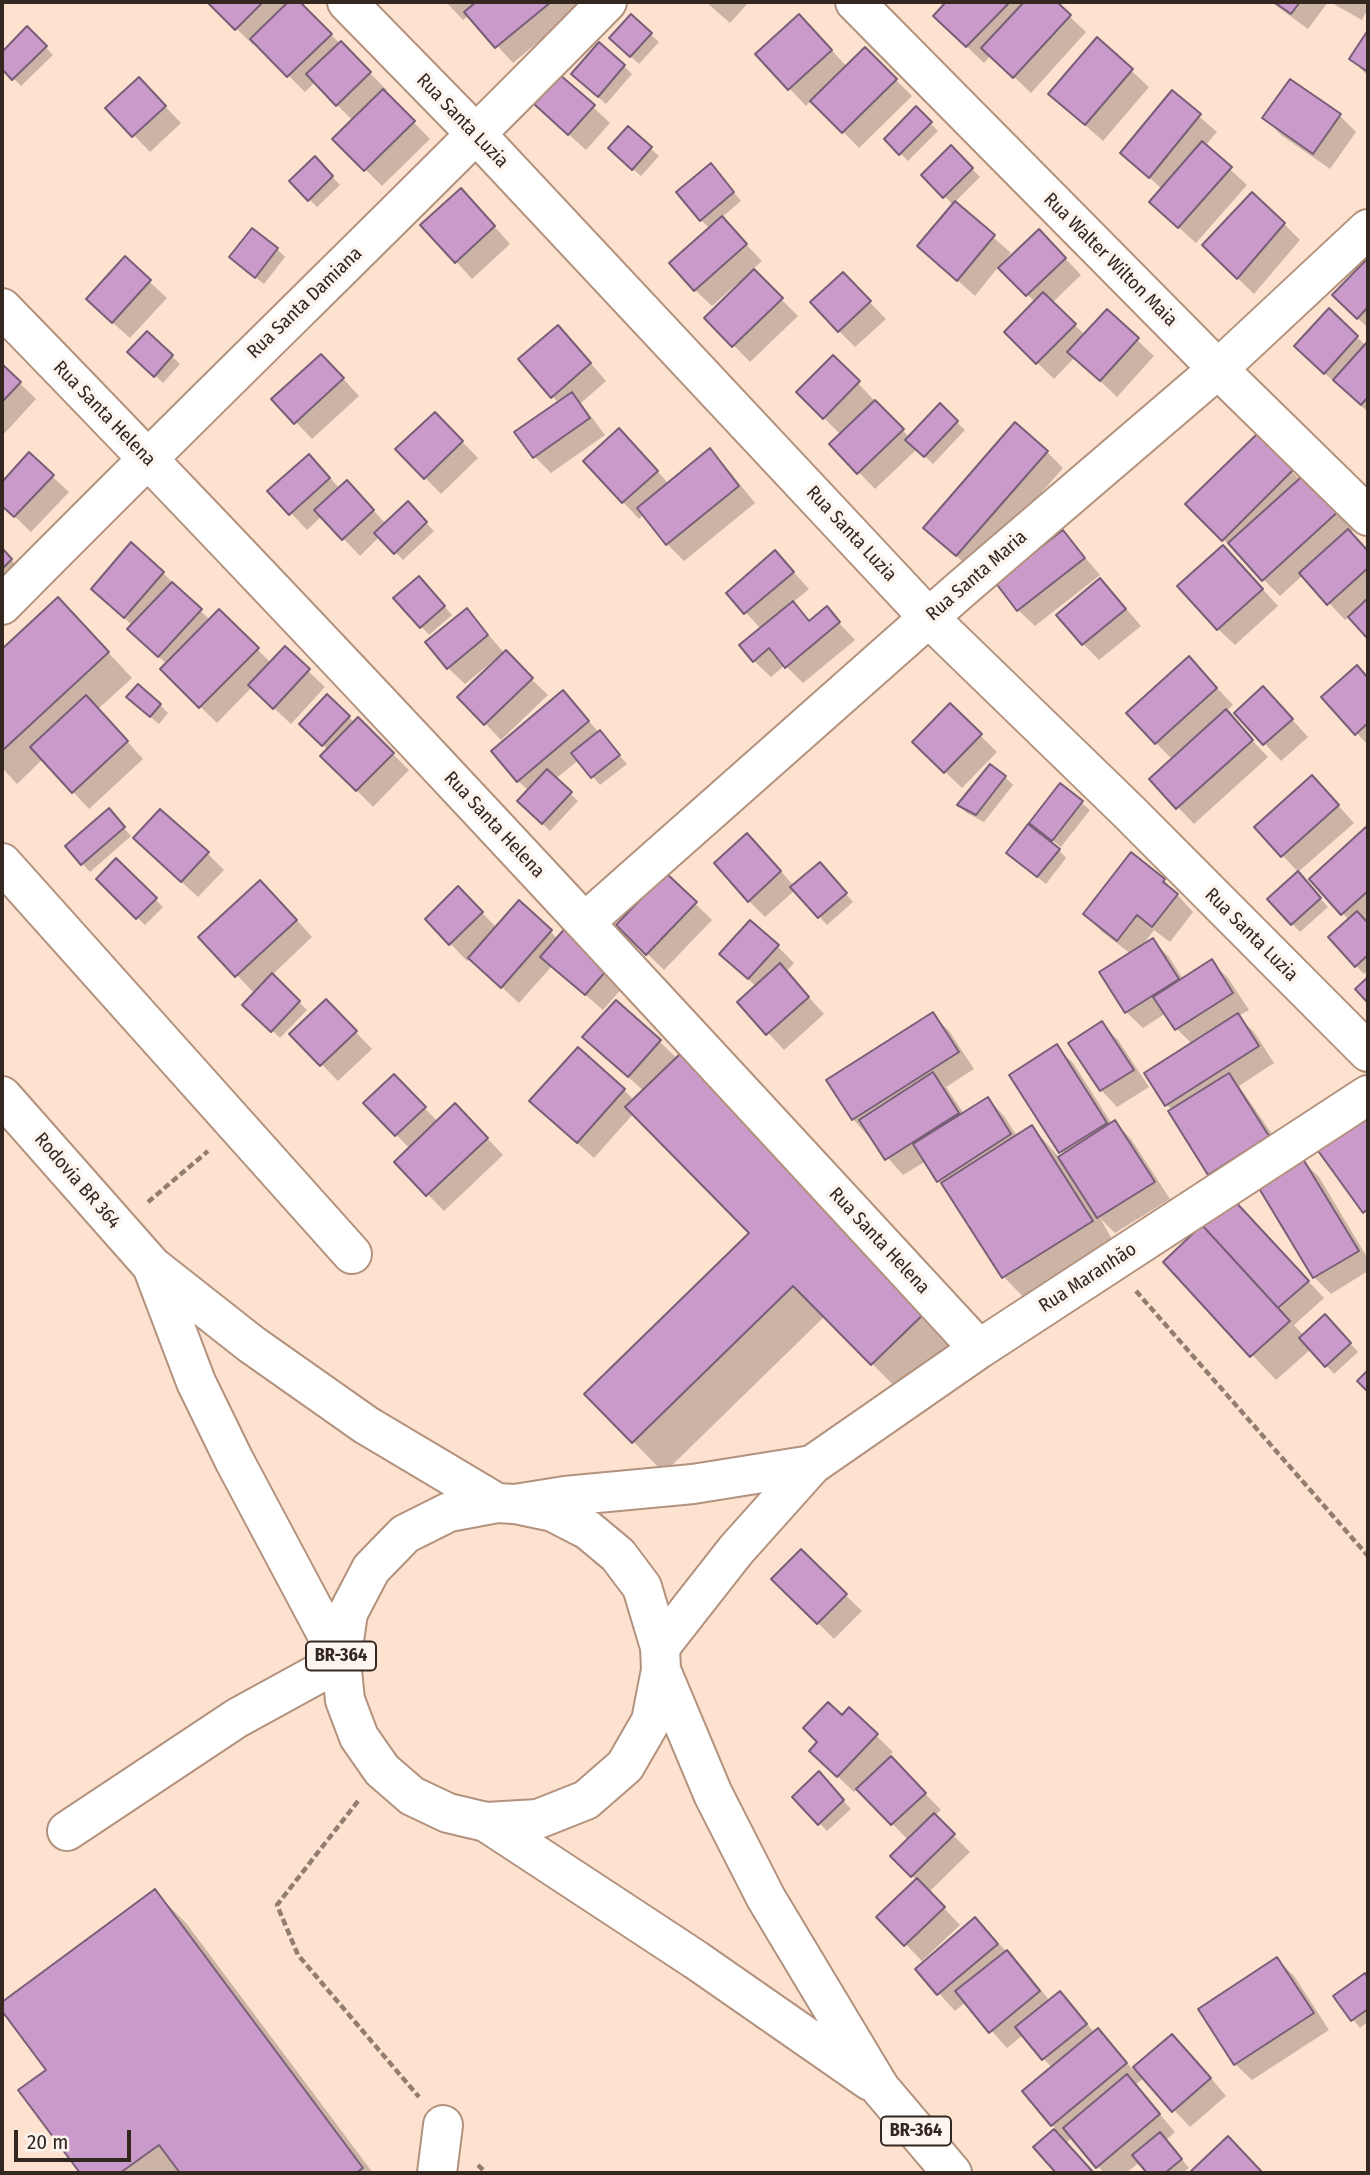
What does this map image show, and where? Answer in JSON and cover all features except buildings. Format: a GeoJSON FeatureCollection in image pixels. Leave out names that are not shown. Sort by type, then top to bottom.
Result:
{"type":"FeatureCollection","features":[{"type":"Feature","properties":{"kind":"street","name":"Rua Santa Luzia"},"geometry":{"type":"LineString","coordinates":[[347,2],[477,135],[929,618],[1129,812],[1368,1052]]}},
{"type":"Feature","properties":{"kind":"street","name":"Rua Santa Damiana"},"geometry":{"type":"LineString","coordinates":[[2,605],[147,457],[477,135],[607,2]]}},
{"type":"Feature","properties":{"kind":"street","name":"Rua Walter Wilton Maia"},"geometry":{"type":"LineString","coordinates":[[855,2],[1218,369],[1368,516]]}},
{"type":"Feature","properties":{"kind":"street","name":"Rua Santa Maria"},"geometry":{"type":"LineString","coordinates":[[585,922],[929,618],[1218,369],[1368,229]]}},
{"type":"Feature","properties":{"kind":"street","name":"Rua Santa Helena"},"geometry":{"type":"LineString","coordinates":[[2,308],[147,457],[585,922],[979,1349]]}},
{"type":"Feature","properties":{"kind":"street"},"geometry":{"type":"LineString","coordinates":[[2,863],[352,1254]]}},
{"type":"Feature","properties":{"kind":"street","name":"Rua Maranhão"},"geometry":{"type":"LineString","coordinates":[[661,1658],[736,1550],[812,1465],[979,1349],[1368,1095]]}},
{"type":"Feature","properties":{"kind":"street","name":"Rodovia BR 364"},"geometry":{"type":"LineString","coordinates":[[2,1096],[152,1266]]}},
{"type":"Feature","properties":{"kind":"street","name":"BR-364"},"geometry":{"type":"LineString","coordinates":[[152,1266],[251,1344],[366,1425],[506,1503],[553,1512],[588,1530],[618,1555],[642,1587],[661,1658],[713,1794],[766,1898],[880,2088],[952,2173]]}},
{"type":"Feature","properties":{"kind":"street","name":"BR-364"},"geometry":{"type":"LineString","coordinates":[[152,1266],[196,1382],[234,1460],[341,1661]]}},
{"type":"Feature","properties":{"kind":"street","name":"Rua Maranhão"},"geometry":{"type":"LineString","coordinates":[[506,1503],[693,1484],[812,1465]]}},
{"type":"Feature","properties":{"kind":"street","name":"BR-364"},"geometry":{"type":"LineString","coordinates":[[506,1503],[449,1512],[405,1534],[371,1569],[348,1613],[341,1661],[345,1700],[359,1737],[382,1770],[412,1796],[448,1814],[486,1822],[538,1819],[586,1800],[625,1766],[651,1721],[661,1658]]}},
{"type":"Feature","properties":{"kind":"street"},"geometry":{"type":"LineString","coordinates":[[67,1831],[237,1718],[341,1661]]}},
{"type":"Feature","properties":{"kind":"street","name":"BR-364"},"geometry":{"type":"LineString","coordinates":[[486,1822],[696,1960],[880,2088]]}},
{"type":"Feature","properties":{"kind":"street"},"geometry":{"type":"LineString","coordinates":[[437,2173],[443,2124]]}},
{"type":"Feature","properties":{"kind":"path"},"geometry":{"type":"LineString","coordinates":[[118,1228],[238,1125]]}},
{"type":"Feature","properties":{"kind":"path"},"geometry":{"type":"LineString","coordinates":[[1111,1263],[1368,1556]]}},
{"type":"Feature","properties":{"kind":"path"},"geometry":{"type":"LineString","coordinates":[[382,1770],[277,1905],[299,1955],[486,2173]]}}]}
